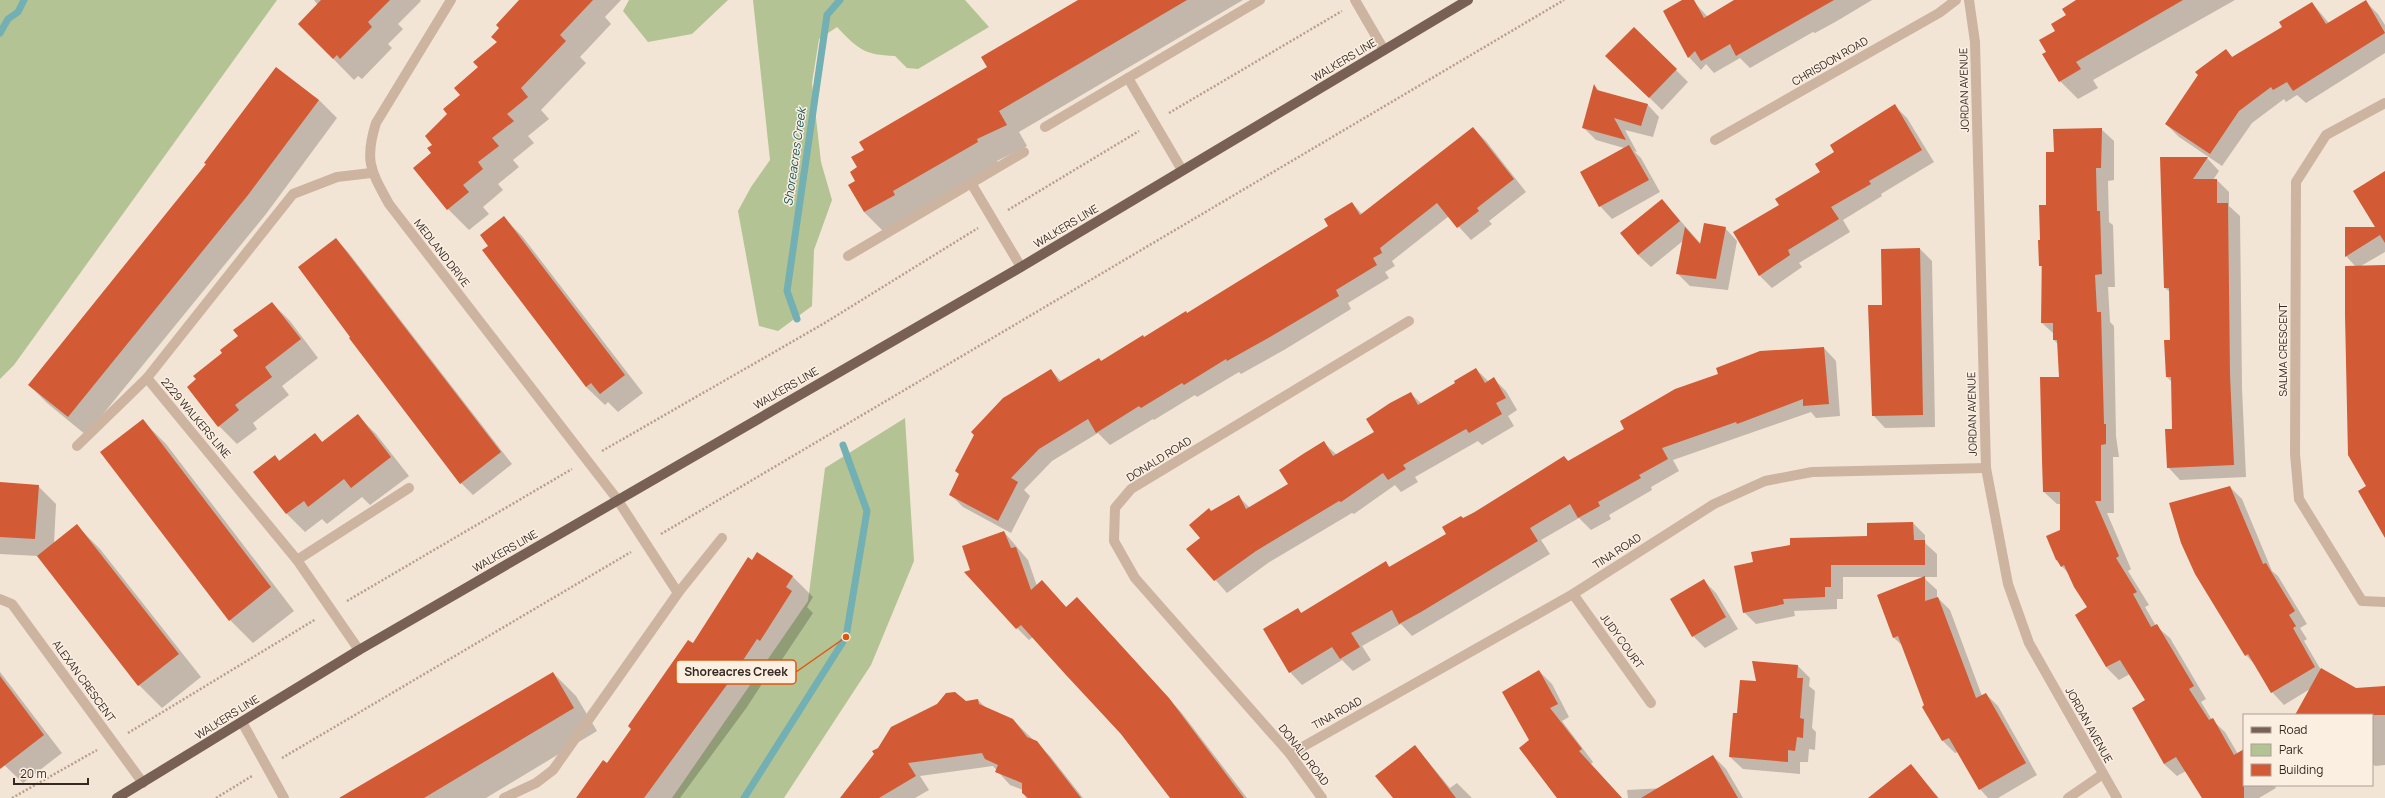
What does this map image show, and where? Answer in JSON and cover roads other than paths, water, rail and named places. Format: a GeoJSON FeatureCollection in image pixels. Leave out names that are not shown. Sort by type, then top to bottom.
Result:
{"type":"FeatureCollection","features":[{"type":"Feature","properties":{"kind":"main road","name":"WALKERS LINE"},"geometry":{"type":"LineString","coordinates":[[117,798],[359,650],[617,499],[1021,267],[1468,0]]}},
{"type":"Feature","properties":{"kind":"street","name":"MEDLAND DRIVE"},"geometry":{"type":"LineString","coordinates":[[451,0],[376,123],[368,146],[372,172],[389,204],[617,499],[678,594]]}},
{"type":"Feature","properties":{"kind":"street"},"geometry":{"type":"LineString","coordinates":[[1045,127],[1260,0]]}},
{"type":"Feature","properties":{"kind":"street","name":"CHRISDON ROAD"},"geometry":{"type":"LineString","coordinates":[[1715,140],[1939,13],[1956,0]]}},
{"type":"Feature","properties":{"kind":"street","name":"JORDAN AVENUE"},"geometry":{"type":"LineString","coordinates":[[1969,0],[1975,42],[1986,468],[2008,584],[2029,643],[2117,798]]}},
{"type":"Feature","properties":{"kind":"street"},"geometry":{"type":"LineString","coordinates":[[1356,1],[1384,50]]}},
{"type":"Feature","properties":{"kind":"street"},"geometry":{"type":"LineString","coordinates":[[1128,78],[1182,170]]}},
{"type":"Feature","properties":{"kind":"street","name":"SALMA CRESCENT"},"geometry":{"type":"LineString","coordinates":[[2385,103],[2326,135],[2296,182],[2295,454],[2299,499],[2362,601],[2385,602]]}},
{"type":"Feature","properties":{"kind":"street"},"geometry":{"type":"LineString","coordinates":[[848,256],[1024,152]]}},
{"type":"Feature","properties":{"kind":"street","name":"2229 WALKERS LINE"},"geometry":{"type":"LineString","coordinates":[[359,650],[297,560],[147,378],[293,194],[337,177],[372,172]]}},
{"type":"Feature","properties":{"kind":"street"},"geometry":{"type":"LineString","coordinates":[[971,183],[1021,267]]}},
{"type":"Feature","properties":{"kind":"street","name":"DONALD ROAD"},"geometry":{"type":"LineString","coordinates":[[1322,798],[1290,754],[1135,578],[1114,541],[1115,508],[1131,489],[1409,321]]}},
{"type":"Feature","properties":{"kind":"street"},"geometry":{"type":"LineString","coordinates":[[78,446],[147,378]]}},
{"type":"Feature","properties":{"kind":"street","name":"TINA ROAD"},"geometry":{"type":"LineString","coordinates":[[1290,754],[1573,594],[1714,504],[1765,481],[1812,472],[1986,468]]}},
{"type":"Feature","properties":{"kind":"street"},"geometry":{"type":"LineString","coordinates":[[297,560],[409,488]]}},
{"type":"Feature","properties":{"kind":"street"},"geometry":{"type":"LineString","coordinates":[[504,798],[536,783],[553,770],[678,594],[722,538]]}},
{"type":"Feature","properties":{"kind":"street","name":"JUDY COURT"},"geometry":{"type":"LineString","coordinates":[[1573,594],[1651,703]]}},
{"type":"Feature","properties":{"kind":"street","name":"ALEXAN CRESCENT"},"geometry":{"type":"LineString","coordinates":[[0,599],[12,604],[143,783]]}},
{"type":"Feature","properties":{"kind":"street"},"geometry":{"type":"LineString","coordinates":[[242,722],[284,798]]}},
{"type":"Feature","properties":{"kind":"street"},"geometry":{"type":"LineString","coordinates":[[2068,798],[2103,774]]}},
{"type":"Feature","properties":{"kind":"waterway","name":"Shoreacres Creek"},"geometry":{"type":"LineString","coordinates":[[0,33],[8,19],[18,12],[24,0]]}},
{"type":"Feature","properties":{"kind":"waterway","name":"Shoreacres Creek"},"geometry":{"type":"LineString","coordinates":[[797,319],[787,291],[827,15],[840,0]]}},
{"type":"Feature","properties":{"kind":"waterway","name":"Shoreacres Creek"},"geometry":{"type":"LineString","coordinates":[[744,798],[846,637],[867,511],[843,445]]}},
{"type":"Feature","properties":{"kind":"place","name":"Shoreacres Creek"},"geometry":{"type":"Point","coordinates":[846,637]}}]}
